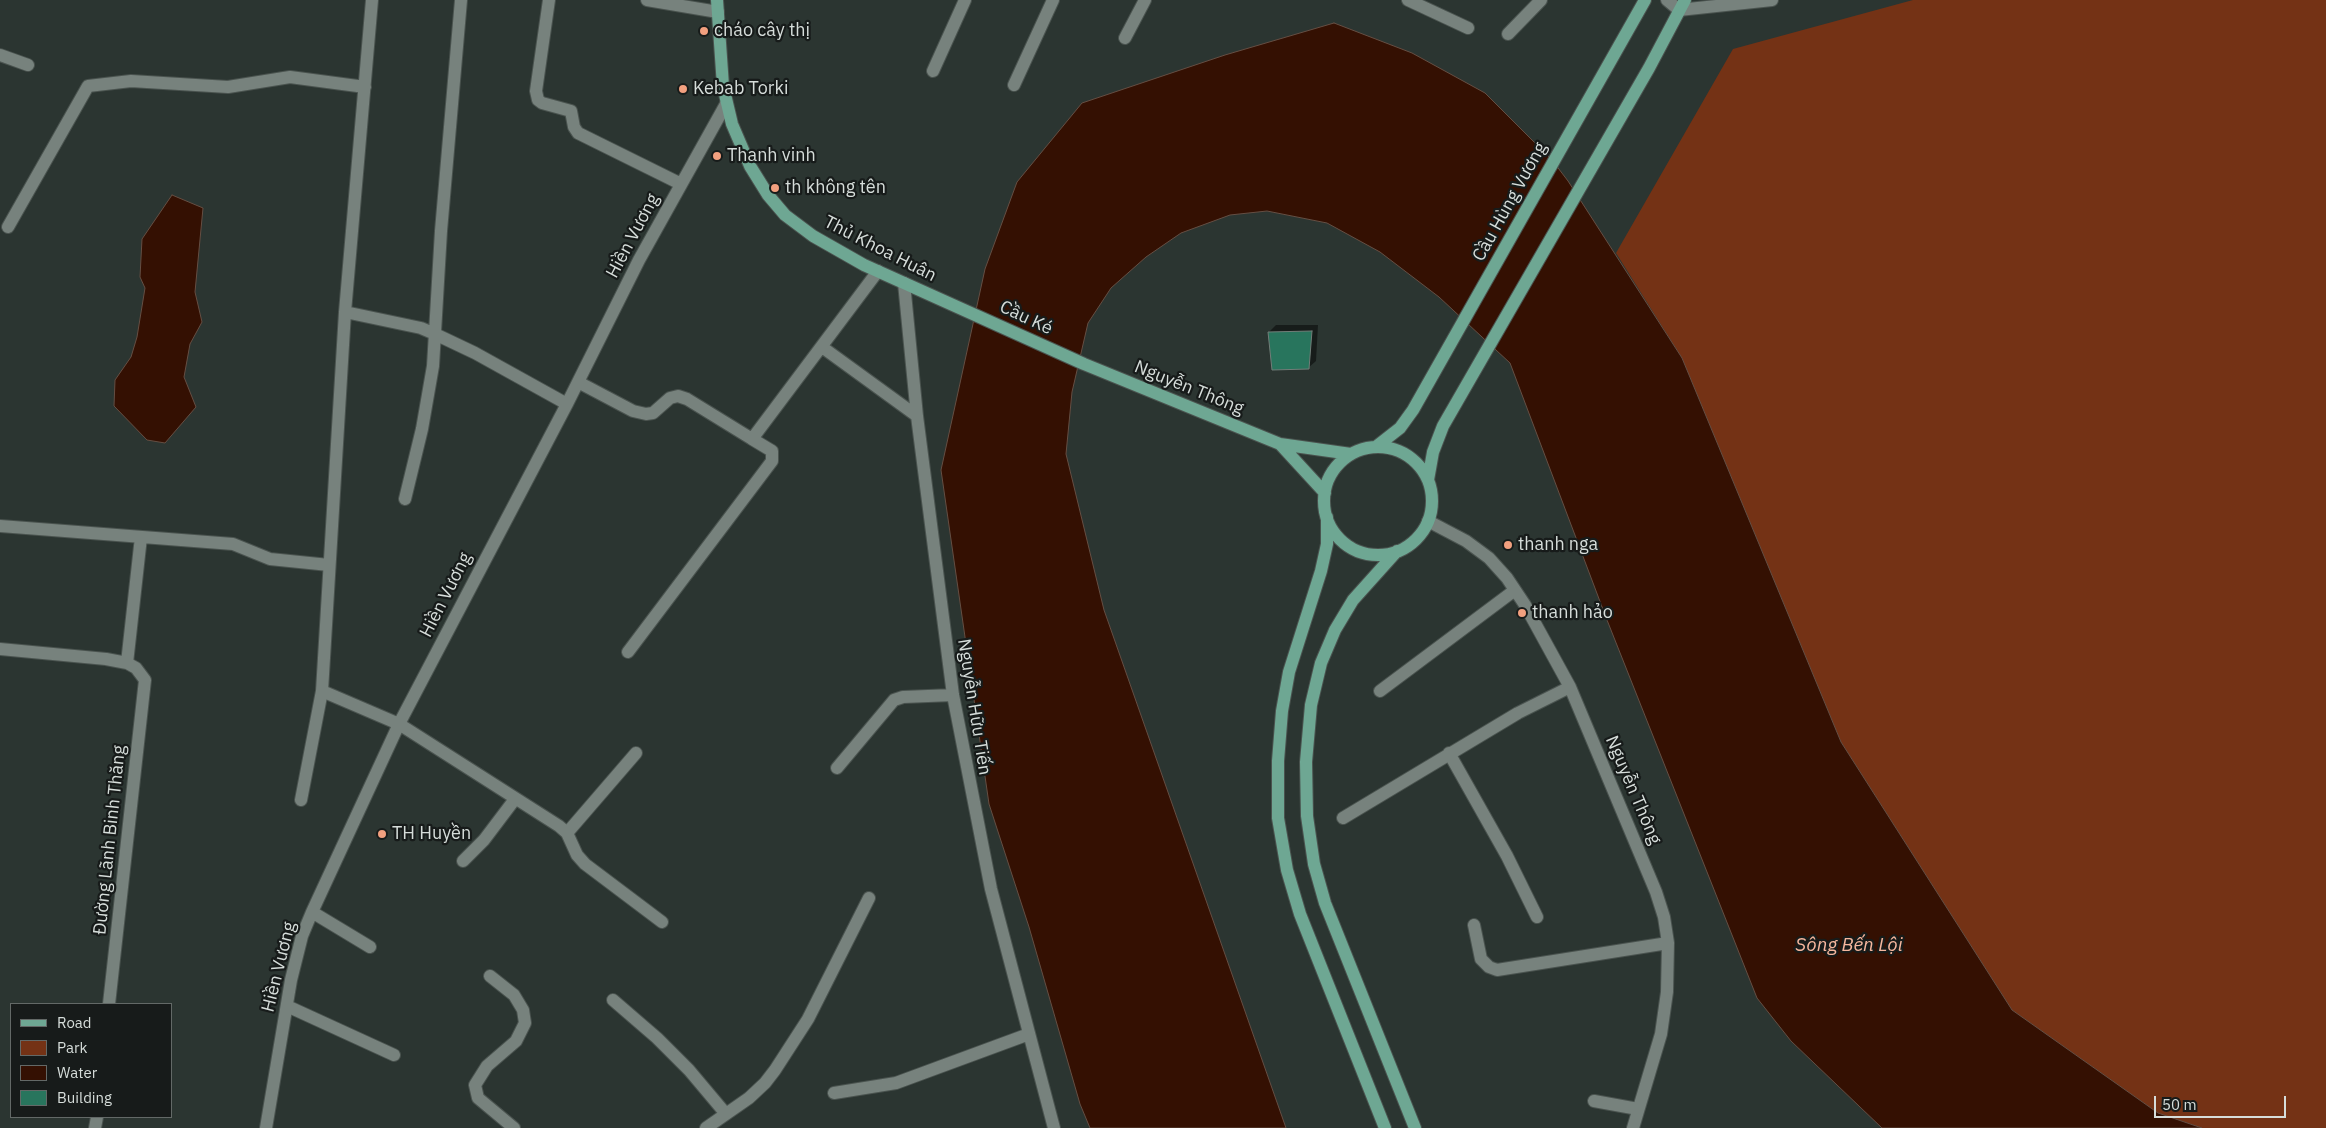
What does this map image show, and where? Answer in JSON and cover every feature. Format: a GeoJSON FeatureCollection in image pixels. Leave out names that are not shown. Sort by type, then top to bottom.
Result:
{"type":"FeatureCollection","features":[{"type":"Feature","properties":{"kind":"main road","name":"Cầu Hùng Vương"},"geometry":{"type":"LineString","coordinates":[[1378,446],[1400,428],[1413,410],[1645,0]]}},
{"type":"Feature","properties":{"kind":"main road"},"geometry":{"type":"LineString","coordinates":[[1428,480],[1433,452],[1443,426],[1649,68],[1682,5]]}},
{"type":"Feature","properties":{"kind":"main road","name":"Thủ Khoa Huân"},"geometry":{"type":"LineString","coordinates":[[718,6],[726,104],[750,166],[768,195],[785,215],[813,236],[878,271],[954,304]]}},
{"type":"Feature","properties":{"kind":"main road","name":"Cầu Ké"},"geometry":{"type":"LineString","coordinates":[[954,304],[1084,364]]}},
{"type":"Feature","properties":{"kind":"main road","name":"Nguyễn Thông"},"geometry":{"type":"LineString","coordinates":[[1084,364],[1280,444],[1351,454]]}},
{"type":"Feature","properties":{"kind":"main road","name":"Nguyễn Thông"},"geometry":{"type":"LineString","coordinates":[[1280,444],[1325,492]]}},
{"type":"Feature","properties":{"kind":"main road"},"geometry":{"type":"LineString","coordinates":[[1327,517],[1333,530],[1342,541],[1354,549],[1368,554],[1383,554],[1397,551],[1410,544],[1420,534],[1428,521],[1432,507],[1432,492],[1421,468],[1408,455],[1391,448],[1378,446],[1364,448],[1351,454],[1333,471],[1325,492],[1327,517],[1326,544],[1321,571],[1289,672],[1282,711],[1278,761],[1278,818],[1287,870],[1300,914],[1385,1128]]}},
{"type":"Feature","properties":{"kind":"main road"},"geometry":{"type":"LineString","coordinates":[[1397,551],[1353,600],[1335,630],[1321,663],[1310,715],[1306,762],[1307,816],[1314,864],[1326,904],[1415,1128]]}},
{"type":"Feature","properties":{"kind":"street"},"geometry":{"type":"LineString","coordinates":[[301,800],[322,691],[345,312],[372,0]]}},
{"type":"Feature","properties":{"kind":"street"},"geometry":{"type":"LineString","coordinates":[[405,499],[430,385],[461,0]]}},
{"type":"Feature","properties":{"kind":"street"},"geometry":{"type":"LineString","coordinates":[[549,0],[536,91],[538,100],[571,111],[574,127],[578,133],[681,184]]}},
{"type":"Feature","properties":{"kind":"street"},"geometry":{"type":"LineString","coordinates":[[648,0],[718,6]]}},
{"type":"Feature","properties":{"kind":"street"},"geometry":{"type":"LineString","coordinates":[[932,72],[965,0]]}},
{"type":"Feature","properties":{"kind":"street"},"geometry":{"type":"LineString","coordinates":[[1014,85],[1053,0]]}},
{"type":"Feature","properties":{"kind":"street"},"geometry":{"type":"LineString","coordinates":[[1125,38],[1145,0]]}},
{"type":"Feature","properties":{"kind":"street"},"geometry":{"type":"LineString","coordinates":[[1408,0],[1468,28]]}},
{"type":"Feature","properties":{"kind":"street"},"geometry":{"type":"LineString","coordinates":[[1508,34],[1542,0]]}},
{"type":"Feature","properties":{"kind":"street"},"geometry":{"type":"LineString","coordinates":[[1666,0],[1682,5],[1772,0]]}},
{"type":"Feature","properties":{"kind":"street"},"geometry":{"type":"LineString","coordinates":[[0,55],[28,65]]}},
{"type":"Feature","properties":{"kind":"street"},"geometry":{"type":"LineString","coordinates":[[8,227],[88,86],[131,81],[228,87],[290,77],[365,87]]}},
{"type":"Feature","properties":{"kind":"street","name":"Hiền Vương"},"geometry":{"type":"LineString","coordinates":[[266,1128],[294,963],[312,912],[399,724],[567,404],[639,260],[726,104]]}},
{"type":"Feature","properties":{"kind":"street"},"geometry":{"type":"LineString","coordinates":[[752,438],[878,271]]}},
{"type":"Feature","properties":{"kind":"street","name":"Nguyễn Hữu Tiến"},"geometry":{"type":"LineString","coordinates":[[904,283],[917,416],[952,695],[982,849],[1008,956],[1054,1128]]}},
{"type":"Feature","properties":{"kind":"street"},"geometry":{"type":"LineString","coordinates":[[345,312],[421,328],[475,353],[567,404]]}},
{"type":"Feature","properties":{"kind":"street"},"geometry":{"type":"LineString","coordinates":[[822,346],[917,416]]}},
{"type":"Feature","properties":{"kind":"street"},"geometry":{"type":"LineString","coordinates":[[578,382],[633,411],[646,414],[653,413],[670,398],[678,396],[687,398],[772,451],[772,461],[628,652]]}},
{"type":"Feature","properties":{"kind":"street","name":"Nguyễn Thông"},"geometry":{"type":"LineString","coordinates":[[1428,521],[1466,541],[1489,558],[1508,578],[1570,687],[1649,871],[1664,916],[1668,943],[1667,992],[1661,1034],[1633,1128]]}},
{"type":"Feature","properties":{"kind":"street"},"geometry":{"type":"LineString","coordinates":[[0,526],[233,544],[270,559],[330,565]]}},
{"type":"Feature","properties":{"kind":"street"},"geometry":{"type":"LineString","coordinates":[[0,649],[106,659],[127,663],[142,537]]}},
{"type":"Feature","properties":{"kind":"street"},"geometry":{"type":"LineString","coordinates":[[1380,691],[1515,590]]}},
{"type":"Feature","properties":{"kind":"street","name":"Đường Lãnh Binh Thăng"},"geometry":{"type":"LineString","coordinates":[[109,1003],[145,680],[136,668],[127,663]]}},
{"type":"Feature","properties":{"kind":"street"},"geometry":{"type":"LineString","coordinates":[[1344,818],[1518,713],[1570,687]]}},
{"type":"Feature","properties":{"kind":"street"},"geometry":{"type":"LineString","coordinates":[[322,691],[399,724],[568,833],[577,854],[585,864],[662,922]]}},
{"type":"Feature","properties":{"kind":"street"},"geometry":{"type":"LineString","coordinates":[[837,768],[894,700],[903,697],[952,695]]}},
{"type":"Feature","properties":{"kind":"street"},"geometry":{"type":"LineString","coordinates":[[568,833],[636,753]]}},
{"type":"Feature","properties":{"kind":"street"},"geometry":{"type":"LineString","coordinates":[[1449,753],[1507,856],[1537,917]]}},
{"type":"Feature","properties":{"kind":"street"},"geometry":{"type":"LineString","coordinates":[[463,861],[484,840],[515,798]]}},
{"type":"Feature","properties":{"kind":"street"},"geometry":{"type":"LineString","coordinates":[[706,1128],[749,1098],[765,1083],[796,1039],[869,898]]}},
{"type":"Feature","properties":{"kind":"street"},"geometry":{"type":"LineString","coordinates":[[312,912],[370,947]]}},
{"type":"Feature","properties":{"kind":"street"},"geometry":{"type":"LineString","coordinates":[[1474,925],[1481,959],[1489,966],[1498,970],[1668,943]]}},
{"type":"Feature","properties":{"kind":"street"},"geometry":{"type":"LineString","coordinates":[[490,976],[514,995],[523,1010],[525,1024],[516,1041],[487,1066],[475,1085],[478,1098],[514,1128]]}},
{"type":"Feature","properties":{"kind":"street"},"geometry":{"type":"LineString","coordinates":[[613,1000],[657,1038],[689,1070],[726,1114]]}},
{"type":"Feature","properties":{"kind":"street"},"geometry":{"type":"LineString","coordinates":[[286,1006],[394,1054]]}},
{"type":"Feature","properties":{"kind":"street"},"geometry":{"type":"LineString","coordinates":[[834,1094],[896,1083],[1029,1034]]}},
{"type":"Feature","properties":{"kind":"street"},"geometry":{"type":"LineString","coordinates":[[1594,1100],[1638,1108]]}},
{"type":"Feature","properties":{"kind":"green space"},"geometry":{"type":"Polygon","coordinates":[[[1913,0],[2326,0],[2326,1128],[2202,1128],[2158,1113],[2012,1010],[1841,742],[1682,358],[1616,253],[1733,49],[1913,0]]]}},
{"type":"Feature","properties":{"kind":"water","name":"Sông Bến Lội"},"geometry":{"type":"Polygon","coordinates":[[[1334,23],[1412,53],[1485,93],[1552,160],[1568,181],[1682,358],[1841,742],[2012,1010],[2158,1113],[2202,1128],[1882,1128],[1791,1041],[1757,998],[1607,620],[1510,363],[1439,297],[1380,252],[1327,223],[1267,211],[1230,215],[1181,233],[1146,257],[1111,288],[1088,323],[1072,392],[1066,454],[1104,610],[1286,1128],[1090,1128],[1080,1104],[1029,927],[989,804],[941,470],[985,269],[1017,182],[1082,103],[1225,55],[1334,23]]]}},
{"type":"Feature","properties":{"kind":"water"},"geometry":{"type":"Polygon","coordinates":[[[172,195],[203,208],[195,292],[202,322],[190,344],[184,377],[196,407],[165,443],[147,440],[114,406],[115,380],[131,357],[137,337],[145,288],[140,277],[142,239],[172,195]]]}},
{"type":"Feature","properties":{"kind":"building"},"geometry":{"type":"Polygon","coordinates":[[[1312,331],[1309,369],[1272,370],[1268,332],[1312,331]]]}},
{"type":"Feature","properties":{"kind":"place","name":"cháo cây thị"},"geometry":{"type":"Point","coordinates":[704,31]}},
{"type":"Feature","properties":{"kind":"place","name":"Kebab Torki"},"geometry":{"type":"Point","coordinates":[683,89]}},
{"type":"Feature","properties":{"kind":"place","name":"Thanh vinh"},"geometry":{"type":"Point","coordinates":[717,156]}},
{"type":"Feature","properties":{"kind":"place","name":"th không tên"},"geometry":{"type":"Point","coordinates":[775,188]}},
{"type":"Feature","properties":{"kind":"place","name":"thanh nga"},"geometry":{"type":"Point","coordinates":[1508,545]}},
{"type":"Feature","properties":{"kind":"place","name":"thanh hảo"},"geometry":{"type":"Point","coordinates":[1522,613]}},
{"type":"Feature","properties":{"kind":"place","name":"TH Huyền"},"geometry":{"type":"Point","coordinates":[382,834]}}]}
